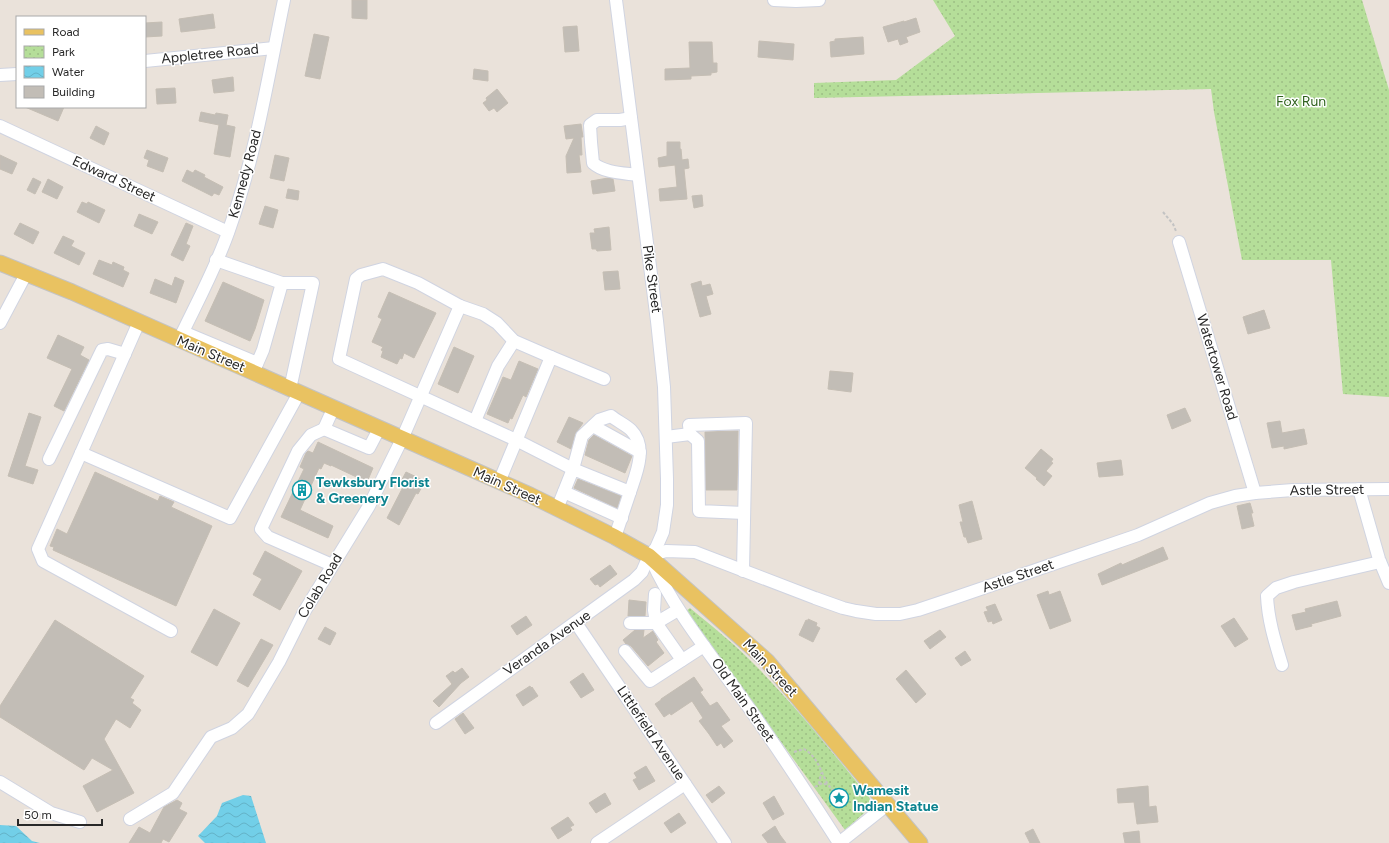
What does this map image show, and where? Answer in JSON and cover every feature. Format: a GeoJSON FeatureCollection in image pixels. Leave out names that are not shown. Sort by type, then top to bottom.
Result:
{"type":"FeatureCollection","features":[{"type":"Feature","properties":{"kind":"main road","name":"Main Street"},"geometry":{"type":"LineString","coordinates":[[0,263],[72,292],[139,322],[181,336],[255,368],[294,391],[499,482],[615,537],[649,556],[767,662],[887,806],[920,843]]}},
{"type":"Feature","properties":{"kind":"street","name":"Kennedy Road"},"geometry":{"type":"LineString","coordinates":[[181,336],[228,232],[251,160],[284,0]]}},
{"type":"Feature","properties":{"kind":"street","name":"Pike Street"},"geometry":{"type":"LineString","coordinates":[[616,0],[664,387],[668,492],[666,520],[661,540],[649,556]]}},
{"type":"Feature","properties":{"kind":"street"},"geometry":{"type":"LineString","coordinates":[[774,0],[819,0]]}},
{"type":"Feature","properties":{"kind":"street","name":"Appletree Road"},"geometry":{"type":"LineString","coordinates":[[146,61],[274,48]]}},
{"type":"Feature","properties":{"kind":"street"},"geometry":{"type":"LineString","coordinates":[[0,75],[16,74]]}},
{"type":"Feature","properties":{"kind":"street"},"geometry":{"type":"LineString","coordinates":[[631,118],[620,120],[597,120],[590,125],[593,164],[598,167],[625,173],[638,174]]}},
{"type":"Feature","properties":{"kind":"street","name":"Edward Street"},"geometry":{"type":"LineString","coordinates":[[0,126],[228,232]]}},
{"type":"Feature","properties":{"kind":"street","name":"Watertower Road"},"geometry":{"type":"LineString","coordinates":[[1179,242],[1255,493]]}},
{"type":"Feature","properties":{"kind":"street"},"geometry":{"type":"LineString","coordinates":[[82,453],[230,518],[294,391],[313,283],[282,283],[216,260]]}},
{"type":"Feature","properties":{"kind":"street"},"geometry":{"type":"LineString","coordinates":[[604,379],[514,341],[498,323],[483,314],[460,306],[418,283],[383,269],[361,275],[356,279],[339,359],[516,440],[573,469],[630,492]]}},
{"type":"Feature","properties":{"kind":"street"},"geometry":{"type":"LineString","coordinates":[[1,316],[26,274]]}},
{"type":"Feature","properties":{"kind":"street"},"geometry":{"type":"LineString","coordinates":[[255,368],[263,350],[282,283]]}},
{"type":"Feature","properties":{"kind":"street","name":"Colab Road"},"geometry":{"type":"LineString","coordinates":[[130,819],[173,793],[211,737],[232,728],[248,714],[279,662],[304,612],[370,506],[402,439],[460,306]]}},
{"type":"Feature","properties":{"kind":"street"},"geometry":{"type":"LineString","coordinates":[[139,322],[38,549],[43,561],[171,631]]}},
{"type":"Feature","properties":{"kind":"street"},"geometry":{"type":"LineString","coordinates":[[475,421],[498,366],[514,341]]}},
{"type":"Feature","properties":{"kind":"street"},"geometry":{"type":"LineString","coordinates":[[50,459],[102,350],[108,349],[125,354]]}},
{"type":"Feature","properties":{"kind":"street"},"geometry":{"type":"LineString","coordinates":[[499,482],[552,357]]}},
{"type":"Feature","properties":{"kind":"street"},"geometry":{"type":"LineString","coordinates":[[332,565],[268,537],[262,529],[298,451],[311,435],[324,429],[333,409]]}},
{"type":"Feature","properties":{"kind":"street"},"geometry":{"type":"LineString","coordinates":[[557,509],[573,469],[582,436],[599,420],[611,416],[631,430],[637,437],[640,452],[637,472],[615,537]]}},
{"type":"Feature","properties":{"kind":"street"},"geometry":{"type":"LineString","coordinates":[[743,570],[746,423],[689,424],[690,434],[698,441],[699,511],[744,514]]}},
{"type":"Feature","properties":{"kind":"street"},"geometry":{"type":"LineString","coordinates":[[593,426],[640,452]]}},
{"type":"Feature","properties":{"kind":"street"},"geometry":{"type":"LineString","coordinates":[[324,429],[369,448],[379,429]]}},
{"type":"Feature","properties":{"kind":"street"},"geometry":{"type":"LineString","coordinates":[[666,437],[690,434]]}},
{"type":"Feature","properties":{"kind":"street"},"geometry":{"type":"LineString","coordinates":[[1359,489],[1380,562],[1389,583]]}},
{"type":"Feature","properties":{"kind":"street","name":"Astle Street"},"geometry":{"type":"LineString","coordinates":[[649,556],[666,551],[695,552],[815,598],[856,611],[884,615],[900,614],[918,610],[1138,535],[1217,501],[1235,496],[1293,490],[1343,491],[1359,489],[1389,489]]}},
{"type":"Feature","properties":{"kind":"street"},"geometry":{"type":"LineString","coordinates":[[564,492],[622,518]]}},
{"type":"Feature","properties":{"kind":"street","name":"Old Main Street"},"geometry":{"type":"LineString","coordinates":[[649,556],[659,578],[678,610],[740,695],[807,793],[839,843]]}},
{"type":"Feature","properties":{"kind":"street","name":"Veranda Avenue"},"geometry":{"type":"LineString","coordinates":[[436,723],[634,580],[642,572],[649,556]]}},
{"type":"Feature","properties":{"kind":"street"},"geometry":{"type":"LineString","coordinates":[[1282,665],[1274,639],[1268,610],[1267,596],[1276,588],[1294,582],[1380,562]]}},
{"type":"Feature","properties":{"kind":"street"},"geometry":{"type":"LineString","coordinates":[[655,594],[654,610],[656,623],[682,660]]}},
{"type":"Feature","properties":{"kind":"street"},"geometry":{"type":"LineString","coordinates":[[630,623],[656,623],[678,610]]}},
{"type":"Feature","properties":{"kind":"street","name":"Littlefield Avenue"},"geometry":{"type":"LineString","coordinates":[[576,623],[726,843]]}},
{"type":"Feature","properties":{"kind":"street"},"geometry":{"type":"LineString","coordinates":[[625,651],[650,681],[704,646]]}},
{"type":"Feature","properties":{"kind":"street"},"geometry":{"type":"LineString","coordinates":[[0,782],[47,810],[80,822]]}},
{"type":"Feature","properties":{"kind":"street"},"geometry":{"type":"LineString","coordinates":[[597,843],[685,784]]}},
{"type":"Feature","properties":{"kind":"street"},"geometry":{"type":"LineString","coordinates":[[839,843],[887,806]]}},
{"type":"Feature","properties":{"kind":"path"},"geometry":{"type":"LineString","coordinates":[[1163,212],[1173,224],[1179,242]]}},
{"type":"Feature","properties":{"kind":"path"},"geometry":{"type":"LineString","coordinates":[[784,759],[797,750],[804,749],[815,758],[828,785]]}},
{"type":"Feature","properties":{"kind":"path"},"geometry":{"type":"LineString","coordinates":[[819,784],[821,772]]}},
{"type":"Feature","properties":{"kind":"path"},"geometry":{"type":"LineString","coordinates":[[807,793],[819,784],[822,783],[828,785],[834,790],[838,789],[844,792],[847,798],[846,802],[842,805],[835,804],[832,800],[831,795],[834,790]]}},
{"type":"Feature","properties":{"kind":"green space","name":"Fox Run"},"geometry":{"type":"Polygon","coordinates":[[[933,0],[1362,0],[1389,90],[1389,397],[1343,394],[1331,260],[1242,260],[1211,89],[814,98],[814,83],[896,80],[955,36],[933,0]]]}},
{"type":"Feature","properties":{"kind":"green space"},"geometry":{"type":"Polygon","coordinates":[[[690,608],[742,652],[758,668],[815,731],[869,797],[872,806],[845,830],[686,611],[690,608]]]}},
{"type":"Feature","properties":{"kind":"water"},"geometry":{"type":"Polygon","coordinates":[[[243,795],[251,796],[266,843],[205,843],[198,836],[217,816],[222,803],[243,795]]]}},
{"type":"Feature","properties":{"kind":"water"},"geometry":{"type":"Polygon","coordinates":[[[0,825],[16,826],[32,841],[40,843],[0,843],[0,825]]]}},
{"type":"Feature","properties":{"kind":"building"},"geometry":{"type":"Polygon","coordinates":[[[352,0],[367,0],[367,19],[352,18],[352,0]]]}},
{"type":"Feature","properties":{"kind":"building"},"geometry":{"type":"Polygon","coordinates":[[[213,14],[215,28],[181,32],[179,19],[213,14]]]}},
{"type":"Feature","properties":{"kind":"building"},"geometry":{"type":"Polygon","coordinates":[[[916,18],[920,32],[906,37],[908,42],[900,45],[898,39],[888,42],[883,27],[916,18]]]}},
{"type":"Feature","properties":{"kind":"building"},"geometry":{"type":"Polygon","coordinates":[[[162,22],[162,36],[146,37],[146,23],[162,22]]]}},
{"type":"Feature","properties":{"kind":"building"},"geometry":{"type":"Polygon","coordinates":[[[577,26],[579,51],[565,52],[563,27],[577,26]]]}},
{"type":"Feature","properties":{"kind":"building"},"geometry":{"type":"Polygon","coordinates":[[[314,34],[329,37],[320,79],[305,76],[314,34]]]}},
{"type":"Feature","properties":{"kind":"building"},"geometry":{"type":"Polygon","coordinates":[[[863,37],[864,54],[831,57],[830,42],[835,41],[835,39],[863,37]]]}},
{"type":"Feature","properties":{"kind":"building"},"geometry":{"type":"Polygon","coordinates":[[[759,41],[794,44],[793,60],[758,57],[759,41]]]}},
{"type":"Feature","properties":{"kind":"building"},"geometry":{"type":"Polygon","coordinates":[[[689,42],[712,42],[713,63],[717,63],[717,72],[711,73],[711,75],[691,76],[691,79],[665,80],[665,69],[690,68],[689,42]]]}},
{"type":"Feature","properties":{"kind":"building"},"geometry":{"type":"Polygon","coordinates":[[[474,69],[488,71],[488,81],[473,79],[474,69]]]}},
{"type":"Feature","properties":{"kind":"building"},"geometry":{"type":"Polygon","coordinates":[[[233,77],[234,91],[214,93],[212,80],[233,77]]]}},
{"type":"Feature","properties":{"kind":"building"},"geometry":{"type":"Polygon","coordinates":[[[175,88],[176,103],[157,104],[156,89],[175,88]]]}},
{"type":"Feature","properties":{"kind":"building"},"geometry":{"type":"Polygon","coordinates":[[[497,89],[508,103],[497,112],[494,108],[489,111],[483,103],[487,100],[486,98],[497,89]]]}},
{"type":"Feature","properties":{"kind":"building"},"geometry":{"type":"Polygon","coordinates":[[[27,108],[64,108],[58,121],[27,108]]]}},
{"type":"Feature","properties":{"kind":"building"},"geometry":{"type":"Polygon","coordinates":[[[201,112],[215,115],[216,113],[228,115],[226,125],[235,127],[230,157],[214,154],[219,125],[199,121],[201,112]]]}},
{"type":"Feature","properties":{"kind":"building"},"geometry":{"type":"Polygon","coordinates":[[[581,124],[583,137],[581,137],[582,155],[579,155],[581,172],[567,173],[566,156],[574,138],[566,139],[564,126],[581,124]]]}},
{"type":"Feature","properties":{"kind":"building"},"geometry":{"type":"Polygon","coordinates":[[[96,126],[109,133],[104,145],[90,138],[96,126]]]}},
{"type":"Feature","properties":{"kind":"building"},"geometry":{"type":"Polygon","coordinates":[[[667,142],[680,142],[682,160],[688,159],[689,168],[684,169],[687,199],[660,201],[659,189],[677,187],[675,165],[659,167],[658,158],[667,156],[667,142]]]}},
{"type":"Feature","properties":{"kind":"building"},"geometry":{"type":"Polygon","coordinates":[[[147,150],[168,158],[163,172],[147,166],[149,160],[144,158],[147,150]]]}},
{"type":"Feature","properties":{"kind":"building"},"geometry":{"type":"Polygon","coordinates":[[[0,155],[17,163],[12,174],[0,169],[0,155]]]}},
{"type":"Feature","properties":{"kind":"building"},"geometry":{"type":"Polygon","coordinates":[[[275,155],[289,158],[284,181],[270,178],[275,155]]]}},
{"type":"Feature","properties":{"kind":"building"},"geometry":{"type":"Polygon","coordinates":[[[187,170],[193,173],[195,170],[205,175],[204,177],[223,187],[219,195],[214,193],[212,196],[182,181],[187,170]]]}},
{"type":"Feature","properties":{"kind":"building"},"geometry":{"type":"Polygon","coordinates":[[[33,178],[41,182],[35,194],[27,190],[33,178]]]}},
{"type":"Feature","properties":{"kind":"building"},"geometry":{"type":"Polygon","coordinates":[[[608,178],[613,179],[615,191],[593,194],[591,181],[608,178]]]}},
{"type":"Feature","properties":{"kind":"building"},"geometry":{"type":"Polygon","coordinates":[[[48,179],[63,187],[57,199],[42,192],[48,179]]]}},
{"type":"Feature","properties":{"kind":"building"},"geometry":{"type":"Polygon","coordinates":[[[288,189],[299,191],[298,200],[286,198],[288,189]]]}},
{"type":"Feature","properties":{"kind":"building"},"geometry":{"type":"Polygon","coordinates":[[[702,195],[703,206],[694,208],[692,196],[702,195]]]}},
{"type":"Feature","properties":{"kind":"building"},"geometry":{"type":"Polygon","coordinates":[[[82,202],[87,204],[88,202],[105,210],[99,223],[77,212],[82,202]]]}},
{"type":"Feature","properties":{"kind":"building"},"geometry":{"type":"Polygon","coordinates":[[[265,206],[278,210],[273,228],[259,224],[265,206]]]}},
{"type":"Feature","properties":{"kind":"building"},"geometry":{"type":"Polygon","coordinates":[[[139,214],[158,222],[152,234],[134,226],[139,214]]]}},
{"type":"Feature","properties":{"kind":"building"},"geometry":{"type":"Polygon","coordinates":[[[20,223],[39,232],[33,244],[14,234],[20,223]]]}},
{"type":"Feature","properties":{"kind":"building"},"geometry":{"type":"Polygon","coordinates":[[[186,223],[193,226],[186,244],[190,246],[183,261],[171,255],[186,223]]]}},
{"type":"Feature","properties":{"kind":"building"},"geometry":{"type":"Polygon","coordinates":[[[609,227],[611,250],[597,251],[596,249],[592,249],[590,233],[595,233],[594,229],[609,227]]]}},
{"type":"Feature","properties":{"kind":"building"},"geometry":{"type":"Polygon","coordinates":[[[63,236],[74,241],[71,246],[85,253],[79,265],[54,253],[63,236]]]}},
{"type":"Feature","properties":{"kind":"building"},"geometry":{"type":"Polygon","coordinates":[[[99,260],[112,265],[113,262],[124,267],[123,270],[129,273],[123,287],[93,274],[99,260]]]}},
{"type":"Feature","properties":{"kind":"building"},"geometry":{"type":"Polygon","coordinates":[[[618,271],[620,289],[605,290],[603,272],[618,271]]]}},
{"type":"Feature","properties":{"kind":"building"},"geometry":{"type":"Polygon","coordinates":[[[175,277],[184,281],[176,303],[150,293],[155,279],[172,286],[175,277]]]}},
{"type":"Feature","properties":{"kind":"building"},"geometry":{"type":"Polygon","coordinates":[[[701,281],[702,286],[710,284],[713,294],[706,296],[711,314],[700,317],[691,284],[701,281]]]}},
{"type":"Feature","properties":{"kind":"building"},"geometry":{"type":"Polygon","coordinates":[[[223,282],[264,300],[250,341],[205,321],[223,282]]]}},
{"type":"Feature","properties":{"kind":"building"},"geometry":{"type":"Polygon","coordinates":[[[389,292],[436,313],[414,358],[404,353],[402,359],[400,358],[397,364],[381,357],[383,351],[381,350],[383,347],[372,342],[382,319],[378,317],[389,292]]]}},
{"type":"Feature","properties":{"kind":"building"},"geometry":{"type":"Polygon","coordinates":[[[1264,310],[1270,328],[1248,334],[1243,317],[1264,310]]]}},
{"type":"Feature","properties":{"kind":"building"},"geometry":{"type":"Polygon","coordinates":[[[58,335],[84,347],[80,355],[89,360],[64,411],[54,406],[72,369],[47,358],[58,335]]]}},
{"type":"Feature","properties":{"kind":"building"},"geometry":{"type":"Polygon","coordinates":[[[454,347],[474,356],[458,393],[438,384],[454,347]]]}},
{"type":"Feature","properties":{"kind":"building"},"geometry":{"type":"Polygon","coordinates":[[[519,361],[538,369],[526,397],[523,395],[512,419],[510,418],[508,423],[487,414],[503,377],[511,380],[519,361]]]}},
{"type":"Feature","properties":{"kind":"building"},"geometry":{"type":"Polygon","coordinates":[[[830,371],[853,373],[851,392],[828,389],[830,371]]]}},
{"type":"Feature","properties":{"kind":"building"},"geometry":{"type":"Polygon","coordinates":[[[1185,408],[1191,421],[1172,429],[1167,415],[1185,408]]]}},
{"type":"Feature","properties":{"kind":"building"},"geometry":{"type":"Polygon","coordinates":[[[29,413],[41,417],[25,466],[38,470],[33,484],[8,476],[29,413]]]}},
{"type":"Feature","properties":{"kind":"building"},"geometry":{"type":"Polygon","coordinates":[[[569,417],[583,423],[575,434],[571,449],[557,442],[569,417]]]}},
{"type":"Feature","properties":{"kind":"building"},"geometry":{"type":"Polygon","coordinates":[[[1280,421],[1282,433],[1304,429],[1307,444],[1284,449],[1284,446],[1272,448],[1267,423],[1280,421]]]}},
{"type":"Feature","properties":{"kind":"building"},"geometry":{"type":"Polygon","coordinates":[[[738,431],[737,490],[706,490],[705,432],[738,431]]]}},
{"type":"Feature","properties":{"kind":"building"},"geometry":{"type":"Polygon","coordinates":[[[594,435],[632,456],[625,473],[585,455],[589,440],[594,435]]]}},
{"type":"Feature","properties":{"kind":"building","name":"Tewksbury Florist & Greenery"},"geometry":{"type":"Polygon","coordinates":[[[318,442],[373,468],[367,482],[331,465],[324,463],[321,469],[319,468],[300,510],[333,526],[328,538],[281,517],[304,469],[300,467],[306,453],[308,451],[313,453],[318,442]]]}},
{"type":"Feature","properties":{"kind":"building"},"geometry":{"type":"Polygon","coordinates":[[[1041,449],[1053,459],[1051,462],[1053,463],[1046,471],[1052,476],[1044,486],[1025,468],[1041,449]]]}},
{"type":"Feature","properties":{"kind":"building"},"geometry":{"type":"Polygon","coordinates":[[[1121,460],[1123,475],[1099,477],[1097,463],[1121,460]]]}},
{"type":"Feature","properties":{"kind":"building"},"geometry":{"type":"Polygon","coordinates":[[[95,472],[158,501],[160,496],[174,502],[171,507],[212,526],[176,606],[53,550],[54,547],[50,546],[57,529],[67,534],[95,472]]]}},
{"type":"Feature","properties":{"kind":"building"},"geometry":{"type":"Polygon","coordinates":[[[406,472],[425,481],[418,494],[416,493],[399,525],[387,518],[403,487],[399,485],[406,472]]]}},
{"type":"Feature","properties":{"kind":"building"},"geometry":{"type":"Polygon","coordinates":[[[578,479],[621,496],[617,508],[574,488],[578,479]]]}},
{"type":"Feature","properties":{"kind":"building"},"geometry":{"type":"Polygon","coordinates":[[[972,501],[982,539],[968,543],[966,537],[964,537],[960,522],[963,522],[959,505],[972,501]]]}},
{"type":"Feature","properties":{"kind":"building"},"geometry":{"type":"Polygon","coordinates":[[[1250,503],[1253,513],[1251,513],[1254,526],[1242,529],[1237,506],[1250,503]]]}},
{"type":"Feature","properties":{"kind":"building"},"geometry":{"type":"Polygon","coordinates":[[[1163,547],[1168,559],[1102,585],[1098,574],[1121,563],[1122,565],[1163,547]]]}},
{"type":"Feature","properties":{"kind":"building"},"geometry":{"type":"Polygon","coordinates":[[[265,551],[302,571],[280,610],[253,595],[262,579],[253,574],[265,551]]]}},
{"type":"Feature","properties":{"kind":"building"},"geometry":{"type":"Polygon","coordinates":[[[610,565],[617,574],[600,587],[598,584],[595,585],[590,579],[610,565]]]}},
{"type":"Feature","properties":{"kind":"building"},"geometry":{"type":"Polygon","coordinates":[[[1048,591],[1049,595],[1060,591],[1071,621],[1050,629],[1037,595],[1048,591]]]}},
{"type":"Feature","properties":{"kind":"building"},"geometry":{"type":"Polygon","coordinates":[[[629,600],[646,602],[645,616],[628,616],[629,600]]]}},
{"type":"Feature","properties":{"kind":"building"},"geometry":{"type":"Polygon","coordinates":[[[1337,601],[1341,616],[1311,624],[1312,626],[1296,630],[1292,615],[1306,612],[1305,609],[1337,601]]]}},
{"type":"Feature","properties":{"kind":"building"},"geometry":{"type":"Polygon","coordinates":[[[995,604],[1002,620],[993,624],[992,621],[988,622],[984,612],[988,611],[986,607],[995,604]]]}},
{"type":"Feature","properties":{"kind":"building"},"geometry":{"type":"Polygon","coordinates":[[[214,609],[240,623],[217,666],[191,652],[214,609]]]}},
{"type":"Feature","properties":{"kind":"building"},"geometry":{"type":"Polygon","coordinates":[[[526,616],[532,625],[517,635],[511,626],[526,616]]]}},
{"type":"Feature","properties":{"kind":"building"},"geometry":{"type":"Polygon","coordinates":[[[1234,618],[1248,639],[1235,647],[1221,626],[1234,618]]]}},
{"type":"Feature","properties":{"kind":"building"},"geometry":{"type":"Polygon","coordinates":[[[808,619],[817,623],[816,626],[820,628],[813,642],[799,635],[806,620],[808,621],[808,619]]]}},
{"type":"Feature","properties":{"kind":"building"},"geometry":{"type":"Polygon","coordinates":[[[55,620],[144,676],[130,698],[134,700],[132,703],[141,710],[130,728],[116,719],[104,739],[134,793],[97,812],[83,786],[113,770],[92,758],[84,770],[0,717],[0,706],[55,620]]]}},
{"type":"Feature","properties":{"kind":"building"},"geometry":{"type":"Polygon","coordinates":[[[325,627],[336,633],[330,645],[318,639],[325,627]]]}},
{"type":"Feature","properties":{"kind":"building"},"geometry":{"type":"Polygon","coordinates":[[[635,630],[644,630],[643,638],[653,631],[658,640],[656,642],[664,653],[648,666],[631,646],[626,644],[623,640],[635,630]]]}},
{"type":"Feature","properties":{"kind":"building"},"geometry":{"type":"Polygon","coordinates":[[[940,630],[946,637],[930,649],[924,641],[940,630]]]}},
{"type":"Feature","properties":{"kind":"building"},"geometry":{"type":"Polygon","coordinates":[[[261,639],[273,645],[248,687],[237,681],[261,639]]]}},
{"type":"Feature","properties":{"kind":"building"},"geometry":{"type":"Polygon","coordinates":[[[965,651],[971,660],[961,666],[955,658],[965,651]]]}},
{"type":"Feature","properties":{"kind":"building"},"geometry":{"type":"Polygon","coordinates":[[[462,668],[469,677],[461,683],[439,707],[433,701],[452,684],[446,676],[453,671],[455,673],[462,668]]]}},
{"type":"Feature","properties":{"kind":"building"},"geometry":{"type":"Polygon","coordinates":[[[906,670],[926,694],[916,703],[896,679],[906,670]]]}},
{"type":"Feature","properties":{"kind":"building"},"geometry":{"type":"Polygon","coordinates":[[[583,673],[594,690],[581,698],[570,682],[583,673]]]}},
{"type":"Feature","properties":{"kind":"building"},"geometry":{"type":"Polygon","coordinates":[[[694,677],[703,690],[700,692],[710,706],[717,702],[730,720],[721,726],[733,741],[724,748],[721,743],[717,746],[699,721],[703,718],[692,701],[671,715],[670,713],[664,717],[655,704],[694,677]]]}},
{"type":"Feature","properties":{"kind":"building"},"geometry":{"type":"Polygon","coordinates":[[[530,686],[538,696],[523,706],[516,695],[530,686]]]}},
{"type":"Feature","properties":{"kind":"building"},"geometry":{"type":"Polygon","coordinates":[[[463,713],[474,728],[465,734],[455,719],[463,713]]]}},
{"type":"Feature","properties":{"kind":"building"},"geometry":{"type":"Polygon","coordinates":[[[646,766],[655,781],[639,790],[633,780],[637,778],[634,773],[646,766]]]}},
{"type":"Feature","properties":{"kind":"building"},"geometry":{"type":"Polygon","coordinates":[[[719,786],[725,793],[712,803],[706,795],[719,786]]]}},
{"type":"Feature","properties":{"kind":"building"},"geometry":{"type":"Polygon","coordinates":[[[1148,786],[1149,807],[1156,806],[1158,822],[1137,824],[1134,802],[1118,803],[1117,789],[1148,786]]]}},
{"type":"Feature","properties":{"kind":"building"},"geometry":{"type":"Polygon","coordinates":[[[605,793],[611,804],[596,813],[589,803],[605,793]]]}},
{"type":"Feature","properties":{"kind":"building"},"geometry":{"type":"Polygon","coordinates":[[[774,796],[784,814],[773,820],[763,803],[774,796]]]}},
{"type":"Feature","properties":{"kind":"building"},"geometry":{"type":"Polygon","coordinates":[[[177,800],[182,803],[179,809],[187,813],[169,842],[163,839],[161,843],[129,843],[139,827],[150,833],[164,807],[177,800]]]}},
{"type":"Feature","properties":{"kind":"building"},"geometry":{"type":"Polygon","coordinates":[[[679,813],[686,823],[671,833],[664,823],[679,813]]]}},
{"type":"Feature","properties":{"kind":"building"},"geometry":{"type":"Polygon","coordinates":[[[568,817],[574,825],[570,827],[572,830],[558,839],[551,828],[568,817]]]}},
{"type":"Feature","properties":{"kind":"building"},"geometry":{"type":"Polygon","coordinates":[[[775,826],[786,843],[768,843],[762,835],[775,826]]]}},
{"type":"Feature","properties":{"kind":"building"},"geometry":{"type":"Polygon","coordinates":[[[1033,829],[1040,843],[1030,843],[1025,833],[1033,829]]]}},
{"type":"Feature","properties":{"kind":"building"},"geometry":{"type":"Polygon","coordinates":[[[1139,831],[1140,843],[1125,843],[1123,833],[1139,831]]]}},
{"type":"Feature","properties":{"kind":"place","name":"Tewksbury Florist & Greenery"},"geometry":{"type":"Point","coordinates":[302,490]}},
{"type":"Feature","properties":{"kind":"place","name":"Wamesit Indian Statue"},"geometry":{"type":"Point","coordinates":[839,798]}}]}
